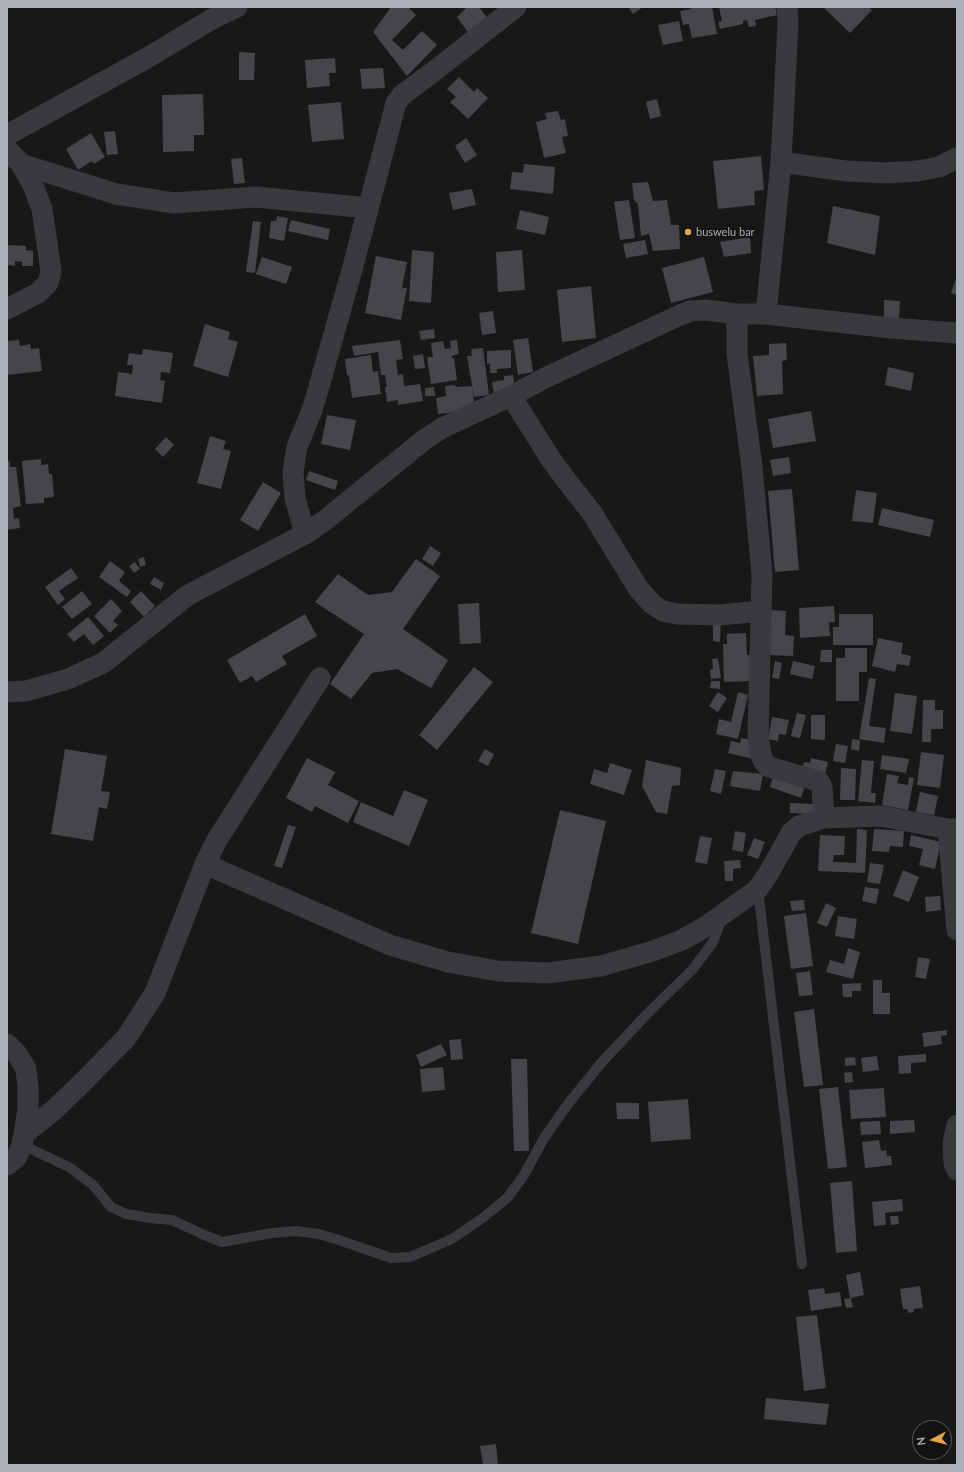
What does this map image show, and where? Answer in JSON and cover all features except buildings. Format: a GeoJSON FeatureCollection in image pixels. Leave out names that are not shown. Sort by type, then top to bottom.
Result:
{"type":"FeatureCollection","features":[{"type":"Feature","properties":{"kind":"street"},"geometry":{"type":"LineString","coordinates":[[7,135],[147,58],[212,19],[237,7]]}},
{"type":"Feature","properties":{"kind":"street"},"geometry":{"type":"LineString","coordinates":[[305,534],[295,498],[293,472],[296,447],[312,410],[352,270],[396,103],[402,95],[516,7]]}},
{"type":"Feature","properties":{"kind":"street"},"geometry":{"type":"LineString","coordinates":[[766,314],[781,162],[788,23],[787,7]]}},
{"type":"Feature","properties":{"kind":"street"},"geometry":{"type":"LineString","coordinates":[[7,149],[22,164],[32,183],[42,208],[51,271],[48,283],[38,294],[7,308]]}},
{"type":"Feature","properties":{"kind":"street"},"geometry":{"type":"LineString","coordinates":[[781,162],[846,171],[886,173],[918,171],[939,167],[957,158]]}},
{"type":"Feature","properties":{"kind":"street"},"geometry":{"type":"LineString","coordinates":[[22,164],[116,194],[174,203],[256,197],[368,208]]}},
{"type":"Feature","properties":{"kind":"street"},"geometry":{"type":"LineString","coordinates":[[7,692],[26,691],[68,679],[103,663],[188,595],[305,534],[324,521],[424,440],[442,428],[511,396],[547,376],[678,316],[690,312],[706,310],[737,314],[766,314],[891,328],[957,333]]}},
{"type":"Feature","properties":{"kind":"street"},"geometry":{"type":"LineString","coordinates":[[737,314],[737,354],[752,467],[761,551],[762,574],[758,737],[761,755],[764,762],[769,767],[818,781],[822,787],[824,818]]}},
{"type":"Feature","properties":{"kind":"street"},"geometry":{"type":"LineString","coordinates":[[511,396],[552,461],[592,513],[638,588],[652,604],[662,611],[677,614],[720,614],[760,611]]}},
{"type":"Feature","properties":{"kind":"street"},"geometry":{"type":"LineString","coordinates":[[24,1139],[126,1038],[156,993],[205,864],[218,840],[320,678]]}},
{"type":"Feature","properties":{"kind":"street"},"geometry":{"type":"LineString","coordinates":[[205,864],[390,945],[448,962],[498,971],[548,973],[601,966],[653,951],[682,940],[705,927],[758,889],[770,871],[791,833],[799,826],[824,818],[881,816],[952,829],[957,930]]}},
{"type":"Feature","properties":{"kind":"street"},"geometry":{"type":"LineString","coordinates":[[7,1044],[18,1054],[26,1069],[28,1088],[28,1110],[24,1139],[16,1158],[7,1165]]}},
{"type":"Feature","properties":{"kind":"street"},"geometry":{"type":"LineString","coordinates":[[957,1125],[953,1143],[954,1163],[957,1170]]}},
{"type":"Feature","properties":{"kind":"lane"},"geometry":{"type":"LineString","coordinates":[[758,889],[802,1264]]}},
{"type":"Feature","properties":{"kind":"lane"},"geometry":{"type":"LineString","coordinates":[[24,1139],[69,1167],[93,1185],[111,1207],[126,1214],[172,1220],[222,1242],[272,1233],[296,1231],[319,1234],[391,1258],[410,1257],[452,1239],[484,1217],[508,1197],[524,1175],[544,1138],[568,1104],[597,1068],[648,1013],[693,969],[712,942],[725,912]]}},
{"type":"Feature","properties":{"kind":"place","name":"buswelu bar"},"geometry":{"type":"Point","coordinates":[688,232]}}]}
